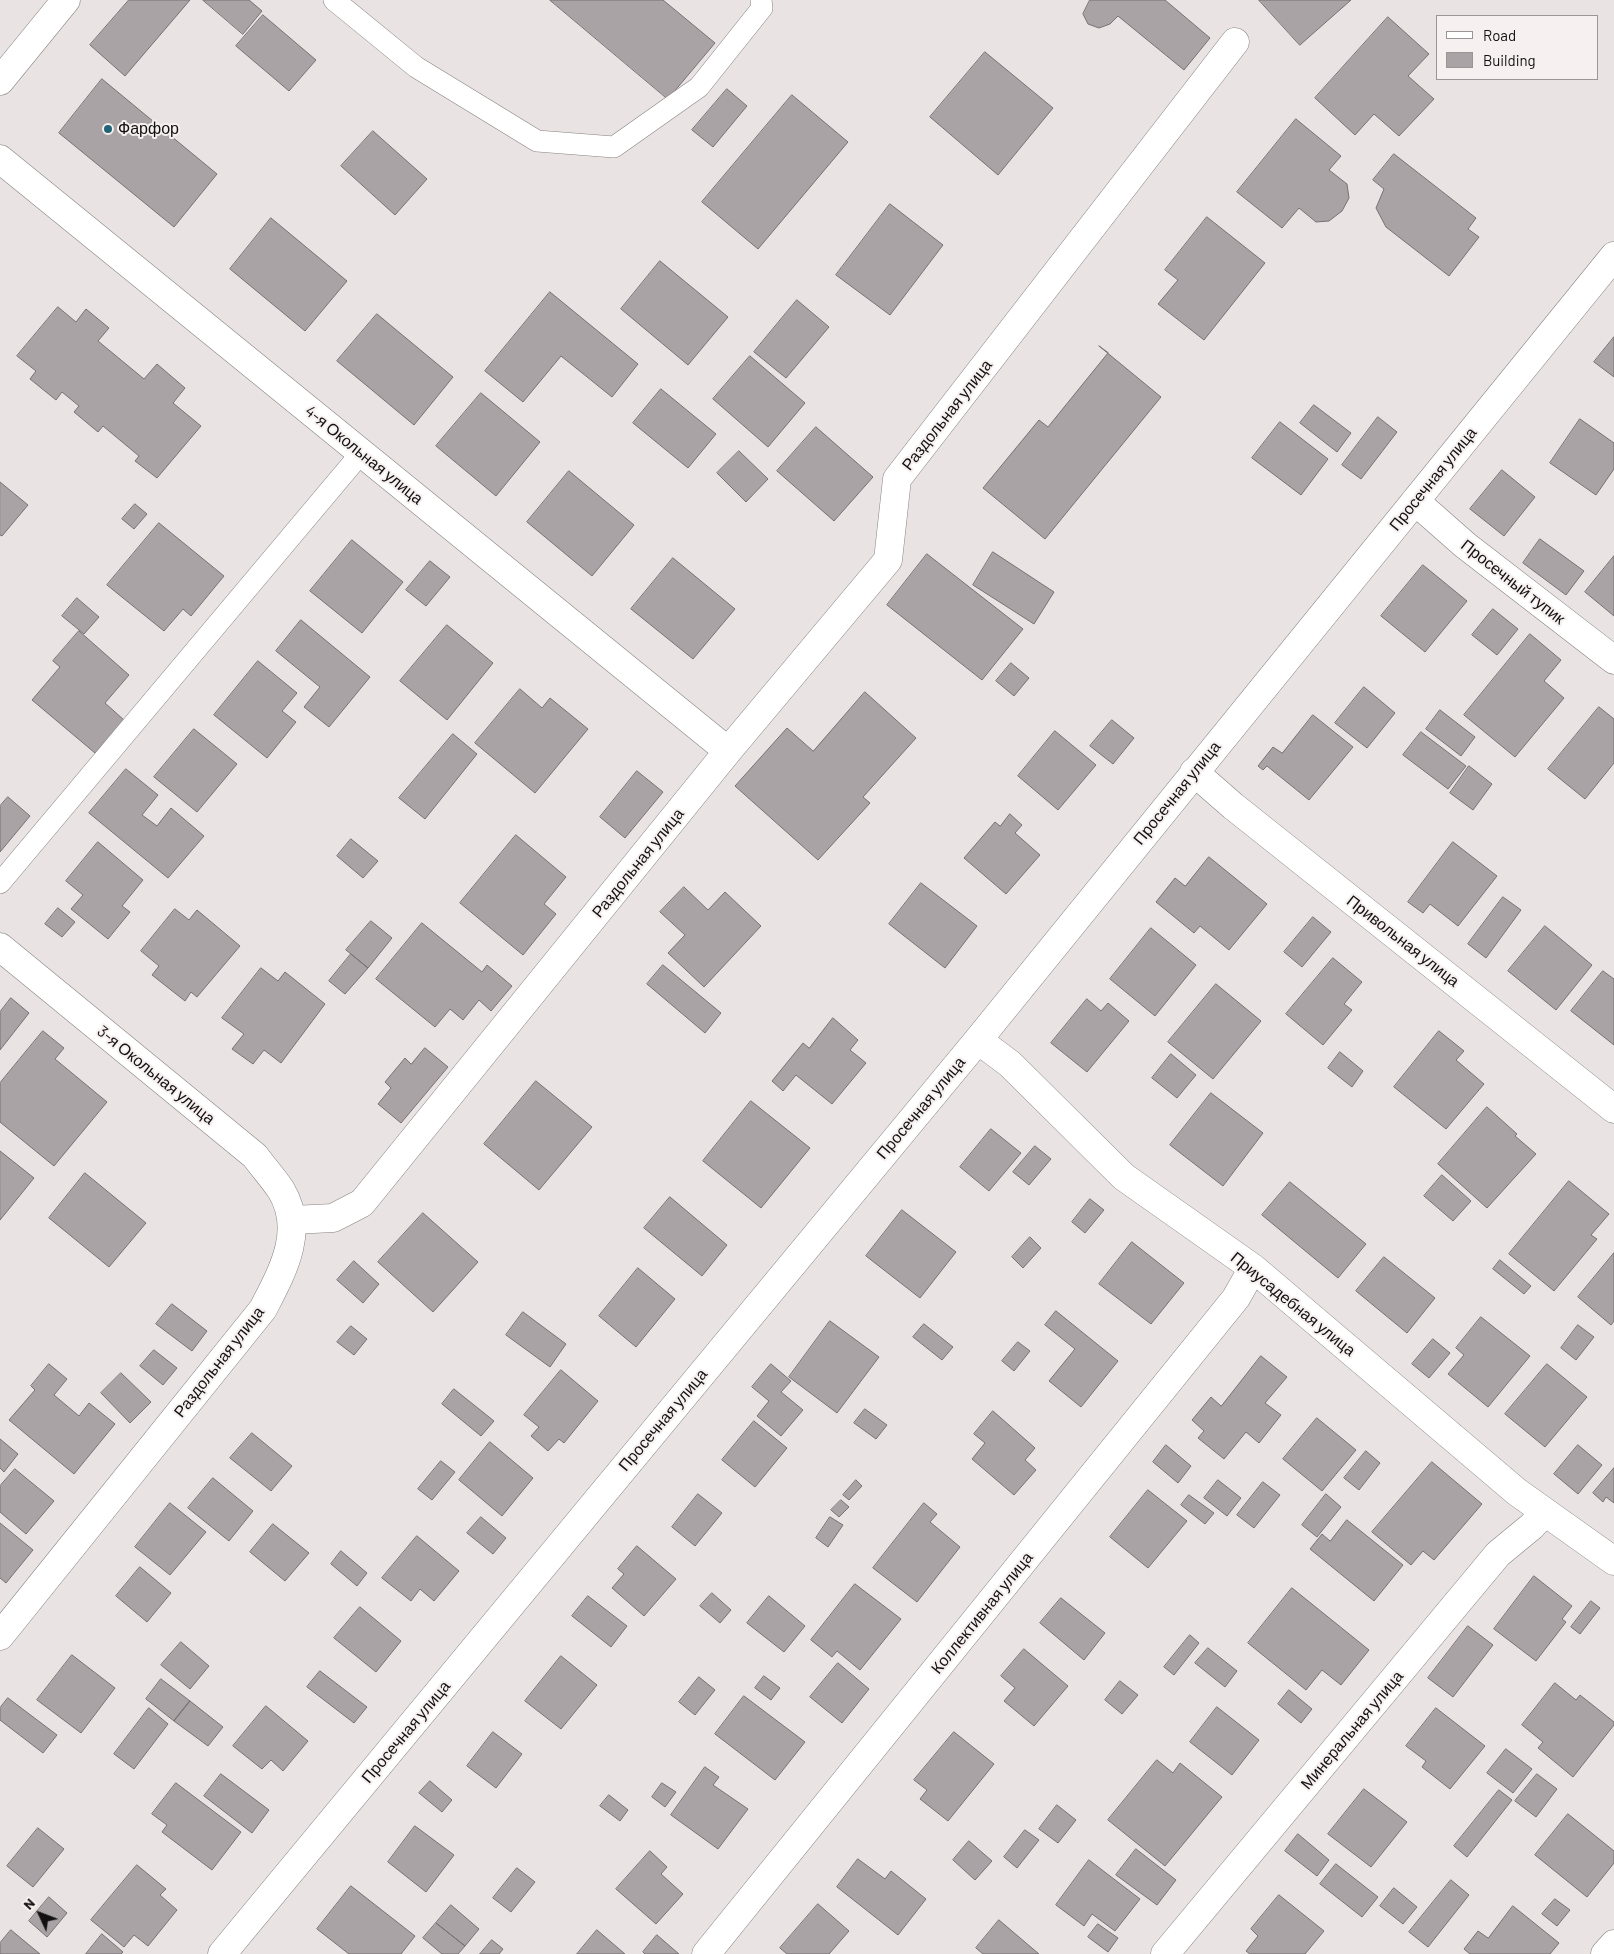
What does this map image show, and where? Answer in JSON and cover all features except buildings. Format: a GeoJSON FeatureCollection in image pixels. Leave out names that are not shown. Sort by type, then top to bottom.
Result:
{"type":"FeatureCollection","features":[{"type":"Feature","properties":{"kind":"street"},"geometry":{"type":"LineString","coordinates":[[0,81],[66,0]]}},
{"type":"Feature","properties":{"kind":"street","name":"Раздольная улица"},"geometry":{"type":"LineString","coordinates":[[0,1636],[263,1309],[280,1275],[290,1244],[293,1220],[332,1218],[362,1203],[728,751],[888,560],[897,479],[1235,42]]}},
{"type":"Feature","properties":{"kind":"street","name":"4-я Окольная улица"},"geometry":{"type":"LineString","coordinates":[[0,158],[728,751]]}},
{"type":"Feature","properties":{"kind":"street","name":"Просечная улица"},"geometry":{"type":"LineString","coordinates":[[222,1954],[978,1040],[1614,256]]}},
{"type":"Feature","properties":{"kind":"street","name":"Просечный тупик"},"geometry":{"type":"LineString","coordinates":[[1415,501],[1465,545],[1614,660]]}},
{"type":"Feature","properties":{"kind":"street","name":"Привольная улица"},"geometry":{"type":"LineString","coordinates":[[1194,772],[1233,806],[1614,1109]]}},
{"type":"Feature","properties":{"kind":"street","name":"3-я Окольная улица"},"geometry":{"type":"LineString","coordinates":[[0,946],[255,1156],[281,1191],[293,1220]]}},
{"type":"Feature","properties":{"kind":"street","name":"Приусадебная улица"},"geometry":{"type":"LineString","coordinates":[[978,1040],[1010,1064],[1124,1177],[1253,1268],[1517,1492],[1614,1561]]}},
{"type":"Feature","properties":{"kind":"street","name":"Коллективная улица"},"geometry":{"type":"LineString","coordinates":[[706,1954],[1236,1298],[1253,1268]]}},
{"type":"Feature","properties":{"kind":"street","name":"Минеральная улица"},"geometry":{"type":"LineString","coordinates":[[1165,1954],[1498,1554],[1532,1526],[1545,1512]]}},
{"type":"Feature","properties":{"kind":"street"},"geometry":{"type":"LineString","coordinates":[[1605,1954],[1614,1944]]}},
{"type":"Feature","properties":{"kind":"lane"},"geometry":{"type":"LineString","coordinates":[[334,0],[416,67],[537,141],[614,147],[699,87],[757,3]]}},
{"type":"Feature","properties":{"kind":"lane"},"geometry":{"type":"LineString","coordinates":[[0,883],[362,452]]}},
{"type":"Feature","properties":{"kind":"place","name":"Фарфор"},"geometry":{"type":"Point","coordinates":[108,129]}}]}
